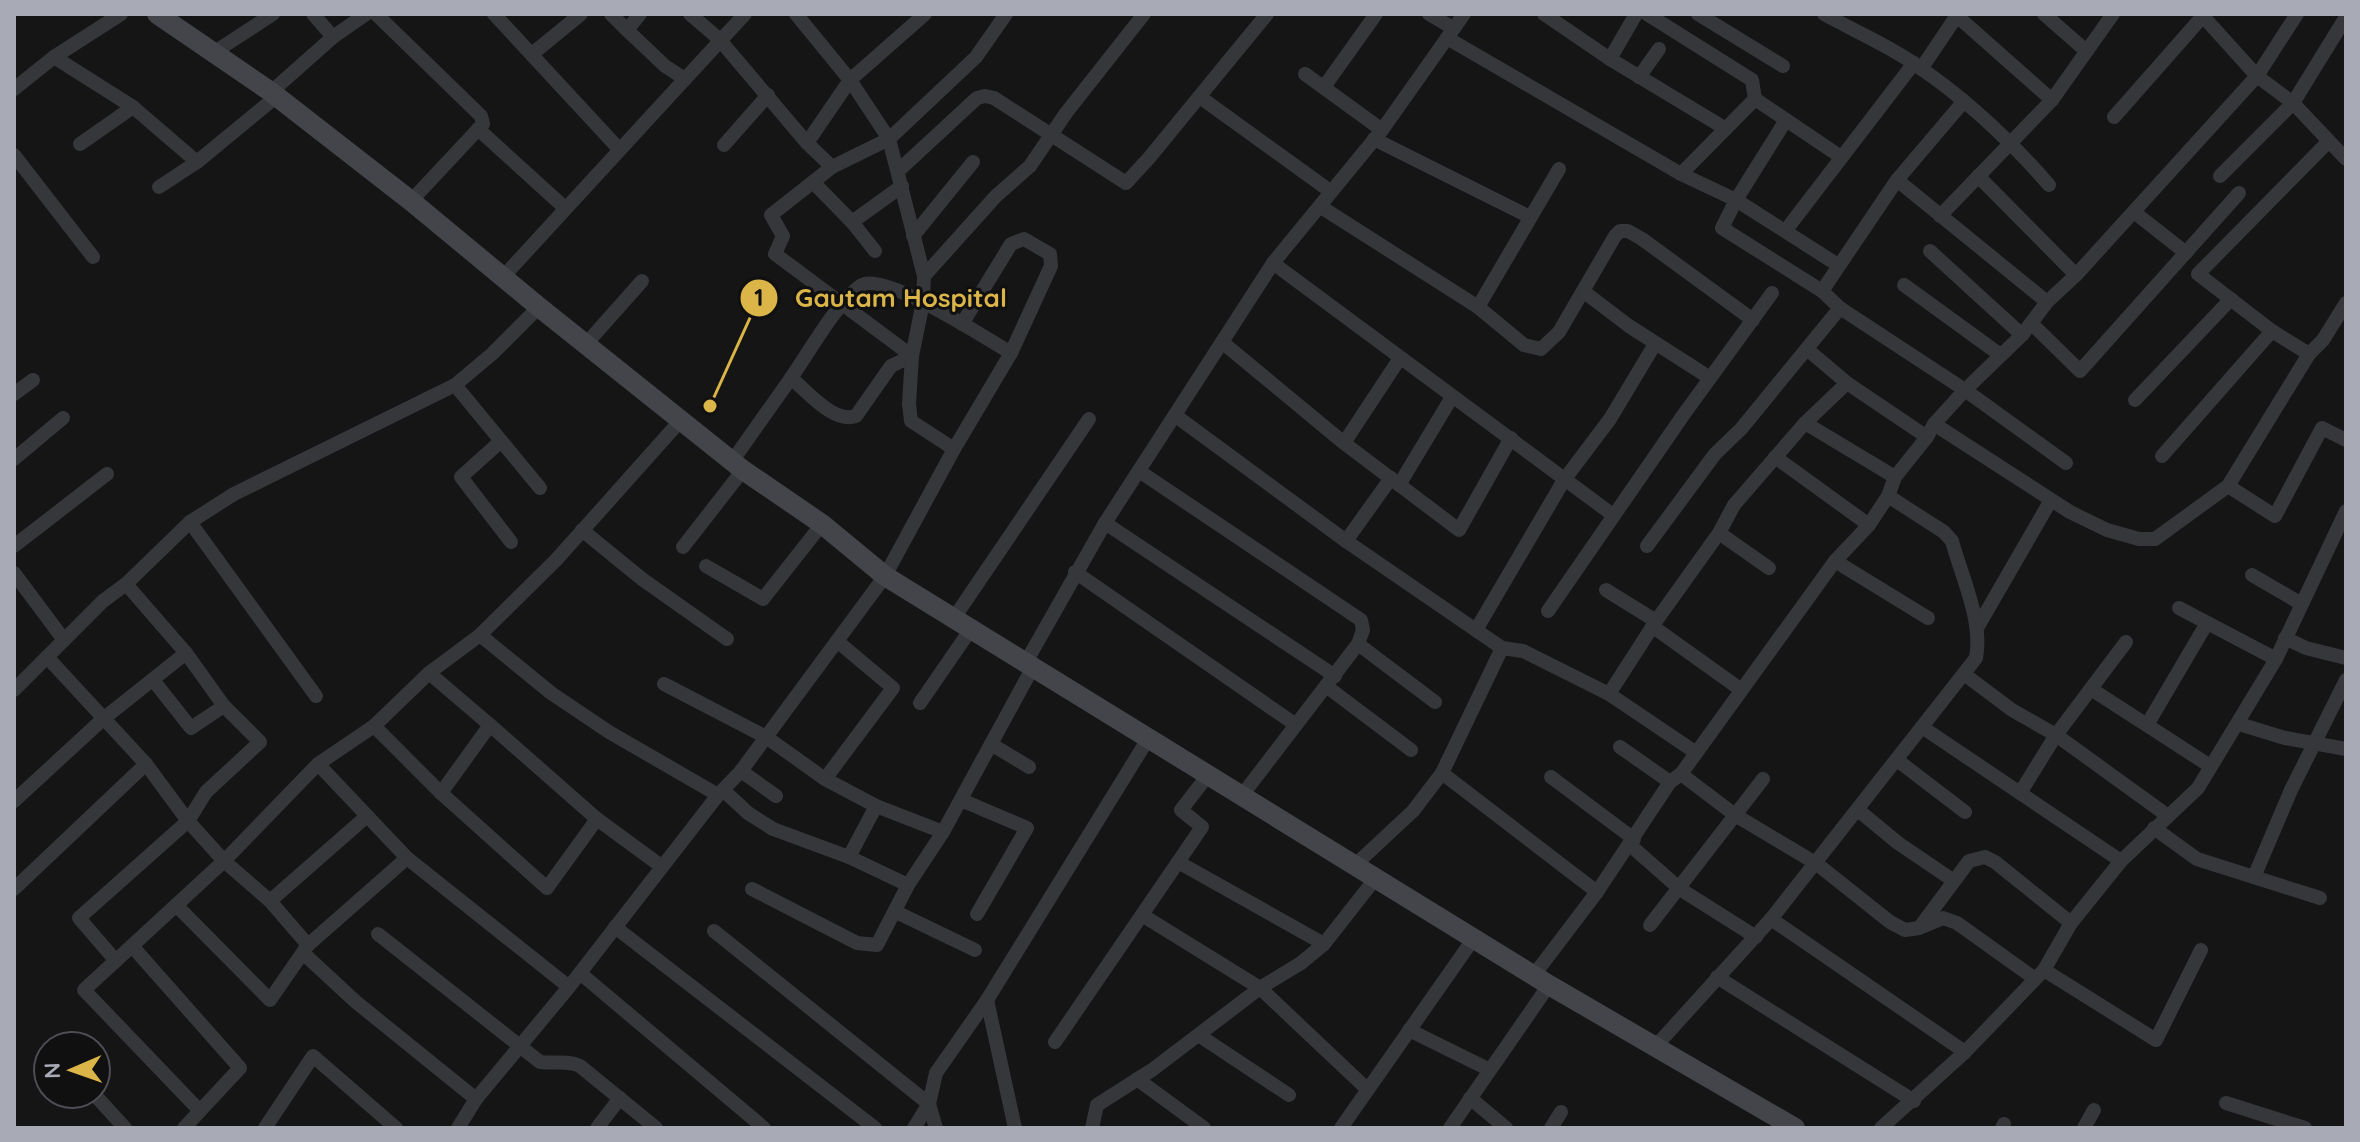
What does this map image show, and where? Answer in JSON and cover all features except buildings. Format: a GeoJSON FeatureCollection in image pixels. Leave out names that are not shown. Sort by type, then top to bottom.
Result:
{"type":"FeatureCollection","features":[{"type":"Feature","properties":{"kind":"street"},"geometry":{"type":"LineString","coordinates":[[14,89],[54,57],[121,14]]}},
{"type":"Feature","properties":{"kind":"street"},"geometry":{"type":"LineString","coordinates":[[157,14],[274,94],[738,465],[822,524],[885,576],[1148,739],[1243,794],[1375,879],[1794,1128]]}},
{"type":"Feature","properties":{"kind":"street"},"geometry":{"type":"LineString","coordinates":[[213,53],[273,14]]}},
{"type":"Feature","properties":{"kind":"street"},"geometry":{"type":"LineString","coordinates":[[313,14],[333,37]]}},
{"type":"Feature","properties":{"kind":"street"},"geometry":{"type":"LineString","coordinates":[[159,187],[197,162],[333,37],[366,14]]}},
{"type":"Feature","properties":{"kind":"street"},"geometry":{"type":"LineString","coordinates":[[376,14],[481,116],[483,124],[411,201]]}},
{"type":"Feature","properties":{"kind":"street"},"geometry":{"type":"LineString","coordinates":[[494,14],[619,149]]}},
{"type":"Feature","properties":{"kind":"street"},"geometry":{"type":"LineString","coordinates":[[532,54],[581,14]]}},
{"type":"Feature","properties":{"kind":"street"},"geometry":{"type":"LineString","coordinates":[[611,14],[665,66],[685,79]]}},
{"type":"Feature","properties":{"kind":"street"},"geometry":{"type":"LineString","coordinates":[[627,30],[640,14]]}},
{"type":"Feature","properties":{"kind":"street"},"geometry":{"type":"LineString","coordinates":[[690,14],[719,39],[807,143],[832,167]]}},
{"type":"Feature","properties":{"kind":"street"},"geometry":{"type":"LineString","coordinates":[[503,277],[745,14]]}},
{"type":"Feature","properties":{"kind":"street"},"geometry":{"type":"LineString","coordinates":[[807,143],[850,80],[925,14]]}},
{"type":"Feature","properties":{"kind":"street"},"geometry":{"type":"LineString","coordinates":[[912,356],[775,254],[783,236],[771,215],[832,167],[889,139],[976,57],[1006,14]]}},
{"type":"Feature","properties":{"kind":"street"},"geometry":{"type":"LineString","coordinates":[[924,276],[996,196],[1030,166],[1144,14]]}},
{"type":"Feature","properties":{"kind":"street"},"geometry":{"type":"LineString","coordinates":[[898,171],[977,98],[985,96],[994,98],[1126,183],[1267,14]]}},
{"type":"Feature","properties":{"kind":"street"},"geometry":{"type":"LineString","coordinates":[[1324,87],[1376,14]]}},
{"type":"Feature","properties":{"kind":"street"},"geometry":{"type":"LineString","coordinates":[[1429,14],[1450,33],[1681,174],[1736,200],[1838,265]]}},
{"type":"Feature","properties":{"kind":"street"},"geometry":{"type":"LineString","coordinates":[[752,889],[866,945],[877,945],[908,885],[961,800],[1075,572],[1105,523],[1273,263],[1378,134],[1464,14]]}},
{"type":"Feature","properties":{"kind":"street"},"geometry":{"type":"LineString","coordinates":[[1544,14],[1610,59],[1726,129]]}},
{"type":"Feature","properties":{"kind":"street"},"geometry":{"type":"LineString","coordinates":[[1610,59],[1636,14]]}},
{"type":"Feature","properties":{"kind":"street"},"geometry":{"type":"LineString","coordinates":[[1647,14],[1752,80],[1755,99],[1841,157]]}},
{"type":"Feature","properties":{"kind":"street"},"geometry":{"type":"LineString","coordinates":[[1698,14],[1783,66]]}},
{"type":"Feature","properties":{"kind":"street"},"geometry":{"type":"LineString","coordinates":[[1824,14],[1918,66],[2012,143],[2049,185]]}},
{"type":"Feature","properties":{"kind":"street"},"geometry":{"type":"LineString","coordinates":[[2044,14],[2085,50]]}},
{"type":"Feature","properties":{"kind":"street"},"geometry":{"type":"LineString","coordinates":[[1940,216],[2052,100],[2113,14]]}},
{"type":"Feature","properties":{"kind":"street"},"geometry":{"type":"LineString","coordinates":[[1450,1128],[1597,892],[1740,689],[1835,561],[1869,525],[1888,496],[1895,477],[1965,390],[2027,329],[2047,302],[2076,275],[2257,76],[2297,14]]}},
{"type":"Feature","properties":{"kind":"street"},"geometry":{"type":"LineString","coordinates":[[1786,230],[1841,157],[1958,15],[2052,100]]}},
{"type":"Feature","properties":{"kind":"street"},"geometry":{"type":"LineString","coordinates":[[2114,117],[2202,15],[2257,76],[2293,103],[2346,159]]}},
{"type":"Feature","properties":{"kind":"street"},"geometry":{"type":"LineString","coordinates":[[805,17],[889,139],[924,276],[923,302],[912,356],[911,421],[954,449]]}},
{"type":"Feature","properties":{"kind":"street"},"geometry":{"type":"LineString","coordinates":[[2220,176],[2293,103],[2346,17]]}},
{"type":"Feature","properties":{"kind":"street"},"geometry":{"type":"LineString","coordinates":[[1639,77],[1659,49]]}},
{"type":"Feature","properties":{"kind":"street"},"geometry":{"type":"LineString","coordinates":[[54,57],[133,107],[197,162]]}},
{"type":"Feature","properties":{"kind":"street"},"geometry":{"type":"LineString","coordinates":[[1305,74],[1378,134],[1530,217]]}},
{"type":"Feature","properties":{"kind":"street"},"geometry":{"type":"LineString","coordinates":[[724,145],[768,95]]}},
{"type":"Feature","properties":{"kind":"street"},"geometry":{"type":"LineString","coordinates":[[1200,97],[1330,191]]}},
{"type":"Feature","properties":{"kind":"street"},"geometry":{"type":"LineString","coordinates":[[1681,174],[1755,99]]}},
{"type":"Feature","properties":{"kind":"street"},"geometry":{"type":"LineString","coordinates":[[1822,291],[1897,180],[1964,101]]}},
{"type":"Feature","properties":{"kind":"street"},"geometry":{"type":"LineString","coordinates":[[80,144],[133,107]]}},
{"type":"Feature","properties":{"kind":"street"},"geometry":{"type":"LineString","coordinates":[[1786,120],[1722,228],[1822,291],[1840,308],[1965,390],[2066,463]]}},
{"type":"Feature","properties":{"kind":"street"},"geometry":{"type":"LineString","coordinates":[[478,129],[565,208]]}},
{"type":"Feature","properties":{"kind":"street"},"geometry":{"type":"LineString","coordinates":[[2309,354],[2272,331],[2198,274],[2328,142]]}},
{"type":"Feature","properties":{"kind":"street"},"geometry":{"type":"LineString","coordinates":[[14,155],[93,257]]}},
{"type":"Feature","properties":{"kind":"street"},"geometry":{"type":"LineString","coordinates":[[913,236],[973,162]]}},
{"type":"Feature","properties":{"kind":"street"},"geometry":{"type":"LineString","coordinates":[[1478,307],[1559,169]]}},
{"type":"Feature","properties":{"kind":"street"},"geometry":{"type":"LineString","coordinates":[[1978,176],[2076,275]]}},
{"type":"Feature","properties":{"kind":"street"},"geometry":{"type":"LineString","coordinates":[[1897,180],[2047,302]]}},
{"type":"Feature","properties":{"kind":"street"},"geometry":{"type":"LineString","coordinates":[[813,182],[875,251]]}},
{"type":"Feature","properties":{"kind":"street"},"geometry":{"type":"LineString","coordinates":[[852,222],[902,186]]}},
{"type":"Feature","properties":{"kind":"street"},"geometry":{"type":"LineString","coordinates":[[1930,251],[2080,371],[2239,193]]}},
{"type":"Feature","properties":{"kind":"street"},"geometry":{"type":"LineString","coordinates":[[1321,207],[1478,307],[1524,345],[1541,349],[1559,332],[1620,231],[1628,231],[1753,320]]}},
{"type":"Feature","properties":{"kind":"street"},"geometry":{"type":"LineString","coordinates":[[2134,212],[2186,253]]}},
{"type":"Feature","properties":{"kind":"street"},"geometry":{"type":"LineString","coordinates":[[458,1128],[476,1099],[569,987],[720,792],[741,771],[885,576],[954,449],[1011,353],[1051,266],[1050,254],[1024,239],[1011,244],[962,324]]}},
{"type":"Feature","properties":{"kind":"street"},"geometry":{"type":"LineString","coordinates":[[1273,263],[1613,515]]}},
{"type":"Feature","properties":{"kind":"street"},"geometry":{"type":"LineString","coordinates":[[586,344],[642,281]]}},
{"type":"Feature","properties":{"kind":"street"},"geometry":{"type":"LineString","coordinates":[[683,547],[791,378],[843,303],[860,286],[870,282],[882,283],[923,302],[1011,353]]}},
{"type":"Feature","properties":{"kind":"street"},"geometry":{"type":"LineString","coordinates":[[1904,285],[1999,354]]}},
{"type":"Feature","properties":{"kind":"street"},"geometry":{"type":"LineString","coordinates":[[1583,291],[1655,344],[1710,378]]}},
{"type":"Feature","properties":{"kind":"street"},"geometry":{"type":"LineString","coordinates":[[1548,611],[1772,293]]}},
{"type":"Feature","properties":{"kind":"street"},"geometry":{"type":"LineString","coordinates":[[2135,400],[2231,299]]}},
{"type":"Feature","properties":{"kind":"street"},"geometry":{"type":"LineString","coordinates":[[1808,350],[1847,383],[2051,500],[2107,530],[2139,539],[2155,539],[2228,486],[2309,354],[2323,340],[2346,303]]}},
{"type":"Feature","properties":{"kind":"street"},"geometry":{"type":"LineString","coordinates":[[14,690],[103,601],[126,584],[190,522],[234,494],[455,385],[492,354],[539,307]]}},
{"type":"Feature","properties":{"kind":"street"},"geometry":{"type":"LineString","coordinates":[[1647,546],[1715,454],[1741,429],[1840,308]]}},
{"type":"Feature","properties":{"kind":"street"},"geometry":{"type":"LineString","coordinates":[[2162,456],[2272,331]]}},
{"type":"Feature","properties":{"kind":"street"},"geometry":{"type":"LineString","coordinates":[[1222,342],[1344,443],[1459,530],[1511,438]]}},
{"type":"Feature","properties":{"kind":"street"},"geometry":{"type":"LineString","coordinates":[[1476,630],[1564,480],[1610,419],[1655,344]]}},
{"type":"Feature","properties":{"kind":"street"},"geometry":{"type":"LineString","coordinates":[[791,378],[835,414],[849,418],[856,416],[891,366],[912,356]]}},
{"type":"Feature","properties":{"kind":"street"},"geometry":{"type":"LineString","coordinates":[[1344,443],[1400,358]]}},
{"type":"Feature","properties":{"kind":"street"},"geometry":{"type":"LineString","coordinates":[[14,394],[33,380]]}},
{"type":"Feature","properties":{"kind":"street"},"geometry":{"type":"LineString","coordinates":[[1609,694],[1719,533],[1734,505],[1805,423],[1847,383]]}},
{"type":"Feature","properties":{"kind":"street"},"geometry":{"type":"LineString","coordinates":[[455,385],[540,488]]}},
{"type":"Feature","properties":{"kind":"street"},"geometry":{"type":"LineString","coordinates":[[1346,541],[1395,481],[1452,397]]}},
{"type":"Feature","properties":{"kind":"street"},"geometry":{"type":"LineString","coordinates":[[1176,416],[1346,541],[1502,648],[1523,651],[1609,694],[1695,752]]}},
{"type":"Feature","properties":{"kind":"street"},"geometry":{"type":"LineString","coordinates":[[14,459],[63,418]]}},
{"type":"Feature","properties":{"kind":"street"},"geometry":{"type":"LineString","coordinates":[[920,703],[962,623],[1089,419]]}},
{"type":"Feature","properties":{"kind":"street"},"geometry":{"type":"LineString","coordinates":[[200,1111],[84,990],[224,861],[318,764],[374,726],[429,673],[480,635],[556,560],[681,420]]}},
{"type":"Feature","properties":{"kind":"street"},"geometry":{"type":"LineString","coordinates":[[1805,423],[1895,477]]}},
{"type":"Feature","properties":{"kind":"street"},"geometry":{"type":"LineString","coordinates":[[2228,486],[2275,516],[2322,428],[2346,440]]}},
{"type":"Feature","properties":{"kind":"street"},"geometry":{"type":"LineString","coordinates":[[501,441],[461,477],[511,542]]}},
{"type":"Feature","properties":{"kind":"street"},"geometry":{"type":"LineString","coordinates":[[1775,457],[1869,525]]}},
{"type":"Feature","properties":{"kind":"street"},"geometry":{"type":"LineString","coordinates":[[1139,471],[1361,620],[1363,630],[1358,644],[1243,794]]}},
{"type":"Feature","properties":{"kind":"street"},"geometry":{"type":"LineString","coordinates":[[14,546],[107,474]]}},
{"type":"Feature","properties":{"kind":"street"},"geometry":{"type":"LineString","coordinates":[[1655,1047],[1756,937],[1817,864],[1976,658],[1979,644],[1977,628],[1952,541],[1944,532],[1888,496]]}},
{"type":"Feature","properties":{"kind":"street"},"geometry":{"type":"LineString","coordinates":[[1977,628],[2051,500]]}},
{"type":"Feature","properties":{"kind":"street"},"geometry":{"type":"LineString","coordinates":[[1881,1128],[1965,1052],[2039,974],[2071,923],[2121,861],[2198,788],[2276,659],[2346,511]]}},
{"type":"Feature","properties":{"kind":"street"},"geometry":{"type":"LineString","coordinates":[[190,522],[316,696]]}},
{"type":"Feature","properties":{"kind":"street"},"geometry":{"type":"LineString","coordinates":[[1105,523],[1331,681],[1411,750]]}},
{"type":"Feature","properties":{"kind":"street"},"geometry":{"type":"LineString","coordinates":[[706,566],[763,599],[822,524]]}},
{"type":"Feature","properties":{"kind":"street"},"geometry":{"type":"LineString","coordinates":[[582,530],[642,579],[727,639]]}},
{"type":"Feature","properties":{"kind":"street"},"geometry":{"type":"LineString","coordinates":[[1719,533],[1769,568]]}},
{"type":"Feature","properties":{"kind":"street"},"geometry":{"type":"LineString","coordinates":[[1835,561],[1928,618]]}},
{"type":"Feature","properties":{"kind":"street"},"geometry":{"type":"LineString","coordinates":[[1075,572],[1296,725]]}},
{"type":"Feature","properties":{"kind":"street"},"geometry":{"type":"LineString","coordinates":[[14,573],[64,640]]}},
{"type":"Feature","properties":{"kind":"street"},"geometry":{"type":"LineString","coordinates":[[2252,575],[2300,603]]}},
{"type":"Feature","properties":{"kind":"street"},"geometry":{"type":"LineString","coordinates":[[116,961],[79,918],[188,821],[206,792],[260,742],[224,706],[186,653],[126,584]]}},
{"type":"Feature","properties":{"kind":"street"},"geometry":{"type":"LineString","coordinates":[[1606,590],[1740,689]]}},
{"type":"Feature","properties":{"kind":"street"},"geometry":{"type":"LineString","coordinates":[[2179,608],[2276,659]]}},
{"type":"Feature","properties":{"kind":"street"},"geometry":{"type":"LineString","coordinates":[[2147,725],[2207,623]]}},
{"type":"Feature","properties":{"kind":"street"},"geometry":{"type":"LineString","coordinates":[[480,635],[551,693],[609,732],[720,792],[773,829],[849,857],[908,885]]}},
{"type":"Feature","properties":{"kind":"street"},"geometry":{"type":"LineString","coordinates":[[2285,638],[2306,648],[2346,658]]}},
{"type":"Feature","properties":{"kind":"street"},"geometry":{"type":"LineString","coordinates":[[825,779],[893,688],[837,641]]}},
{"type":"Feature","properties":{"kind":"street"},"geometry":{"type":"LineString","coordinates":[[2020,793],[2056,735],[2126,642]]}},
{"type":"Feature","properties":{"kind":"street"},"geometry":{"type":"LineString","coordinates":[[1358,644],[1435,702]]}},
{"type":"Feature","properties":{"kind":"street"},"geometry":{"type":"LineString","coordinates":[[1355,865],[1413,811],[1442,773],[1502,648]]}},
{"type":"Feature","properties":{"kind":"street"},"geometry":{"type":"LineString","coordinates":[[14,801],[103,719],[186,653]]}},
{"type":"Feature","properties":{"kind":"street"},"geometry":{"type":"LineString","coordinates":[[47,657],[146,764],[188,821],[224,861],[270,901],[306,949],[356,1002],[476,1099]]}},
{"type":"Feature","properties":{"kind":"street"},"geometry":{"type":"LineString","coordinates":[[429,673],[597,819],[661,866]]}},
{"type":"Feature","properties":{"kind":"street"},"geometry":{"type":"LineString","coordinates":[[1964,674],[2012,710],[2056,735],[2168,816]]}},
{"type":"Feature","properties":{"kind":"street"},"geometry":{"type":"LineString","coordinates":[[153,680],[191,728],[224,706]]}},
{"type":"Feature","properties":{"kind":"street"},"geometry":{"type":"LineString","coordinates":[[2254,877],[2291,790],[2346,680]]}},
{"type":"Feature","properties":{"kind":"street"},"geometry":{"type":"LineString","coordinates":[[664,684],[766,737],[825,779],[876,806],[943,832]]}},
{"type":"Feature","properties":{"kind":"street"},"geometry":{"type":"LineString","coordinates":[[2091,689],[2210,766]]}},
{"type":"Feature","properties":{"kind":"street"},"geometry":{"type":"LineString","coordinates":[[2239,724],[2346,749]]}},
{"type":"Feature","properties":{"kind":"street"},"geometry":{"type":"LineString","coordinates":[[441,793],[490,725]]}},
{"type":"Feature","properties":{"kind":"street"},"geometry":{"type":"LineString","coordinates":[[374,726],[441,793],[547,888],[597,819]]}},
{"type":"Feature","properties":{"kind":"street"},"geometry":{"type":"LineString","coordinates":[[1922,727],[2121,861]]}},
{"type":"Feature","properties":{"kind":"street"},"geometry":{"type":"LineString","coordinates":[[914,1128],[929,1104],[936,1073],[987,1000],[1148,739]]}},
{"type":"Feature","properties":{"kind":"street"},"geometry":{"type":"LineString","coordinates":[[991,744],[1029,767]]}},
{"type":"Feature","properties":{"kind":"street"},"geometry":{"type":"LineString","coordinates":[[1620,747],[1817,864],[1890,922],[1905,930],[1943,918],[1957,923],[2039,974],[2156,1040],[2201,950]]}},
{"type":"Feature","properties":{"kind":"street"},"geometry":{"type":"LineString","coordinates":[[1897,760],[1965,812]]}},
{"type":"Feature","properties":{"kind":"street"},"geometry":{"type":"LineString","coordinates":[[14,889],[146,764]]}},
{"type":"Feature","properties":{"kind":"street"},"geometry":{"type":"LineString","coordinates":[[318,764],[407,858],[569,987]]}},
{"type":"Feature","properties":{"kind":"street"},"geometry":{"type":"LineString","coordinates":[[741,771],[776,796]]}},
{"type":"Feature","properties":{"kind":"street"},"geometry":{"type":"LineString","coordinates":[[1442,773],[1597,892]]}},
{"type":"Feature","properties":{"kind":"street"},"geometry":{"type":"LineString","coordinates":[[1055,1042],[1202,827],[1181,810],[1208,775]]}},
{"type":"Feature","properties":{"kind":"street"},"geometry":{"type":"LineString","coordinates":[[1551,777],[1632,842],[1680,889],[1756,937]]}},
{"type":"Feature","properties":{"kind":"street"},"geometry":{"type":"LineString","coordinates":[[1650,925],[1763,779]]}},
{"type":"Feature","properties":{"kind":"street"},"geometry":{"type":"LineString","coordinates":[[961,800],[1027,828],[977,914]]}},
{"type":"Feature","properties":{"kind":"street"},"geometry":{"type":"LineString","coordinates":[[849,857],[876,806]]}},
{"type":"Feature","properties":{"kind":"street"},"geometry":{"type":"LineString","coordinates":[[1858,810],[1898,843],[1954,881]]}},
{"type":"Feature","properties":{"kind":"street"},"geometry":{"type":"LineString","coordinates":[[270,901],[367,816]]}},
{"type":"Feature","properties":{"kind":"street"},"geometry":{"type":"LineString","coordinates":[[2154,828],[2197,859],[2320,898]]}},
{"type":"Feature","properties":{"kind":"street"},"geometry":{"type":"LineString","coordinates":[[1919,928],[1969,861],[1985,857],[2071,923]]}},
{"type":"Feature","properties":{"kind":"street"},"geometry":{"type":"LineString","coordinates":[[176,905],[270,1000],[306,949],[407,858]]}},
{"type":"Feature","properties":{"kind":"street"},"geometry":{"type":"LineString","coordinates":[[1178,862],[1324,944]]}},
{"type":"Feature","properties":{"kind":"street"},"geometry":{"type":"LineString","coordinates":[[1092,1128],[1097,1105],[1200,1036],[1260,988],[1301,963],[1324,944],[1375,879]]}},
{"type":"Feature","properties":{"kind":"street"},"geometry":{"type":"LineString","coordinates":[[896,912],[975,950]]}},
{"type":"Feature","properties":{"kind":"street"},"geometry":{"type":"LineString","coordinates":[[1142,915],[1260,988],[1367,1089]]}},
{"type":"Feature","properties":{"kind":"street"},"geometry":{"type":"LineString","coordinates":[[1771,919],[1965,1052]]}},
{"type":"Feature","properties":{"kind":"street"},"geometry":{"type":"LineString","coordinates":[[615,927],[875,1128]]}},
{"type":"Feature","properties":{"kind":"street"},"geometry":{"type":"LineString","coordinates":[[714,931],[929,1104],[936,1128]]}},
{"type":"Feature","properties":{"kind":"street"},"geometry":{"type":"LineString","coordinates":[[378,934],[518,1047],[540,1062],[569,1061],[580,1066],[656,1128]]}},
{"type":"Feature","properties":{"kind":"street"},"geometry":{"type":"LineString","coordinates":[[1341,1128],[1474,938]]}},
{"type":"Feature","properties":{"kind":"street"},"geometry":{"type":"LineString","coordinates":[[132,946],[240,1068],[189,1127]]}},
{"type":"Feature","properties":{"kind":"street"},"geometry":{"type":"LineString","coordinates":[[580,973],[764,1128]]}},
{"type":"Feature","properties":{"kind":"street"},"geometry":{"type":"LineString","coordinates":[[1717,977],[1914,1101]]}},
{"type":"Feature","properties":{"kind":"street"},"geometry":{"type":"LineString","coordinates":[[987,1000],[1015,1128]]}},
{"type":"Feature","properties":{"kind":"street"},"geometry":{"type":"LineString","coordinates":[[1409,1030],[1488,1069]]}},
{"type":"Feature","properties":{"kind":"street"},"geometry":{"type":"LineString","coordinates":[[1200,1036],[1289,1095]]}},
{"type":"Feature","properties":{"kind":"street"},"geometry":{"type":"LineString","coordinates":[[265,1128],[313,1056],[389,1126]]}},
{"type":"Feature","properties":{"kind":"street"},"geometry":{"type":"LineString","coordinates":[[1137,1079],[1204,1128]]}},
{"type":"Feature","properties":{"kind":"street"},"geometry":{"type":"LineString","coordinates":[[597,1128],[620,1098]]}},
{"type":"Feature","properties":{"kind":"street"},"geometry":{"type":"LineString","coordinates":[[1470,1098],[1506,1128]]}},
{"type":"Feature","properties":{"kind":"street"},"geometry":{"type":"LineString","coordinates":[[2226,1103],[2305,1128]]}},
{"type":"Feature","properties":{"kind":"street"},"geometry":{"type":"LineString","coordinates":[[109,1110],[125,1128]]}},
{"type":"Feature","properties":{"kind":"street"},"geometry":{"type":"LineString","coordinates":[[2084,1128],[2094,1110]]}},
{"type":"Feature","properties":{"kind":"street"},"geometry":{"type":"LineString","coordinates":[[1551,1128],[1561,1112]]}},
{"type":"Feature","properties":{"kind":"place","name":"Gautam Hospital"},"geometry":{"type":"Point","coordinates":[710,406]}}]}
